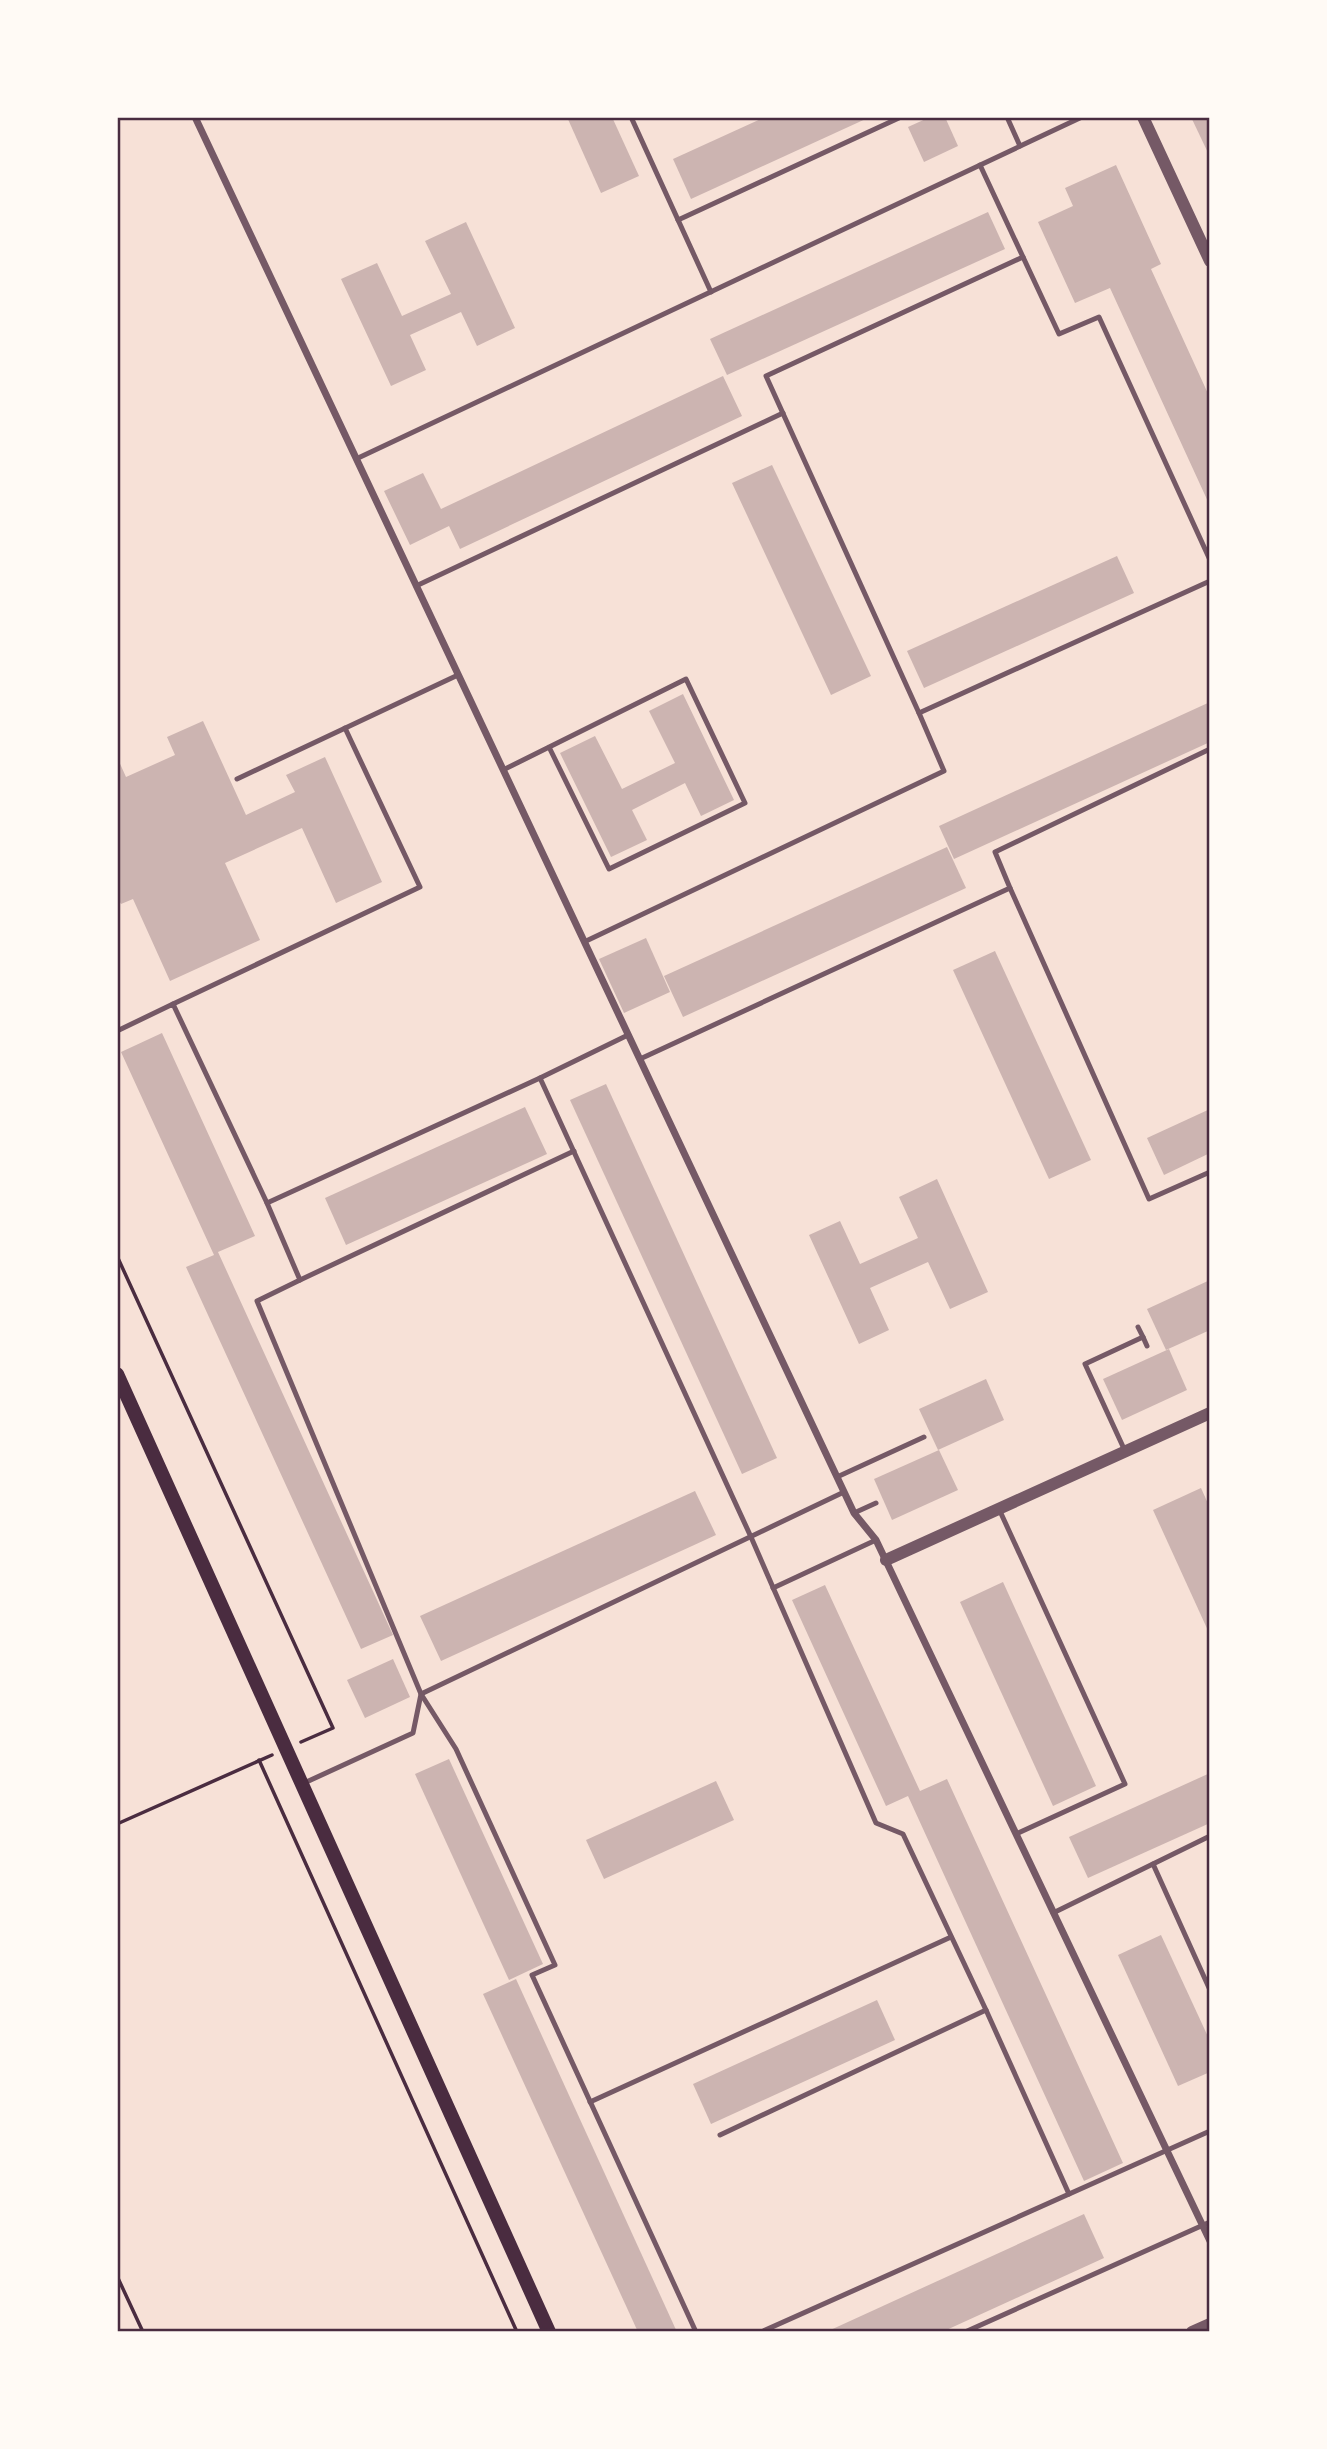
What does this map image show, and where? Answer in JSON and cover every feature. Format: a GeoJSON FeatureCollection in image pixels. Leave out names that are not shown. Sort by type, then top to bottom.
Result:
{"type":"FeatureCollection","features":[{"type":"Feature","properties":{"kind":"main road"},"geometry":{"type":"LineString","coordinates":[[117,1374],[549,2332]]}},
{"type":"Feature","properties":{"kind":"street"},"geometry":{"type":"LineString","coordinates":[[195,117],[854,1513],[876,1540],[886,1560],[1167,2151],[1206,2223],[1210,2241]]}},
{"type":"Feature","properties":{"kind":"street"},"geometry":{"type":"LineString","coordinates":[[1143,117],[1210,261]]}},
{"type":"Feature","properties":{"kind":"street"},"geometry":{"type":"LineString","coordinates":[[886,1560],[1210,1413]]}},
{"type":"Feature","properties":{"kind":"street"},"geometry":{"type":"LineString","coordinates":[[1192,2332],[1210,2324]]}},
{"type":"Feature","properties":{"kind":"lane"},"geometry":{"type":"LineString","coordinates":[[631,117],[711,292]]}},
{"type":"Feature","properties":{"kind":"lane"},"geometry":{"type":"LineString","coordinates":[[678,220],[901,117]]}},
{"type":"Feature","properties":{"kind":"lane"},"geometry":{"type":"LineString","coordinates":[[1007,117],[1020,146]]}},
{"type":"Feature","properties":{"kind":"lane"},"geometry":{"type":"LineString","coordinates":[[356,459],[1082,117]]}},
{"type":"Feature","properties":{"kind":"lane"},"geometry":{"type":"LineString","coordinates":[[980,165],[1059,334],[1099,317],[1210,560]]}},
{"type":"Feature","properties":{"kind":"lane"},"geometry":{"type":"LineString","coordinates":[[584,942],[944,771],[766,376],[1023,257]]}},
{"type":"Feature","properties":{"kind":"lane"},"geometry":{"type":"LineString","coordinates":[[416,586],[783,413]]}},
{"type":"Feature","properties":{"kind":"lane"},"geometry":{"type":"LineString","coordinates":[[919,713],[1210,581]]}},
{"type":"Feature","properties":{"kind":"lane"},"geometry":{"type":"LineString","coordinates":[[237,779],[458,675]]}},
{"type":"Feature","properties":{"kind":"lane"},"geometry":{"type":"LineString","coordinates":[[503,770],[549,747],[686,679],[745,803],[609,869],[549,747]]}},
{"type":"Feature","properties":{"kind":"lane"},"geometry":{"type":"LineString","coordinates":[[117,1031],[420,887],[345,728]]}},
{"type":"Feature","properties":{"kind":"lane"},"geometry":{"type":"LineString","coordinates":[[1210,749],[995,852],[1149,1199],[1210,1172]]}},
{"type":"Feature","properties":{"kind":"lane"},"geometry":{"type":"LineString","coordinates":[[640,1059],[1010,888]]}},
{"type":"Feature","properties":{"kind":"lane"},"geometry":{"type":"LineString","coordinates":[[173,1004],[267,1203],[300,1280]]}},
{"type":"Feature","properties":{"kind":"lane"},"geometry":{"type":"LineString","coordinates":[[267,1203],[628,1035]]}},
{"type":"Feature","properties":{"kind":"lane"},"geometry":{"type":"LineString","coordinates":[[540,1078],[751,1536],[876,1823],[902,1834],[986,2010],[1069,2194]]}},
{"type":"Feature","properties":{"kind":"lane"},"geometry":{"type":"LineString","coordinates":[[574,1151],[257,1301],[421,1694],[456,1749],[555,1965],[532,1975],[696,2332]]}},
{"type":"Feature","properties":{"kind":"lane"},"geometry":{"type":"LineString","coordinates":[[1138,1327],[1147,1346]]}},
{"type":"Feature","properties":{"kind":"lane"},"geometry":{"type":"LineString","coordinates":[[1125,1451],[1085,1364],[1143,1337]]}},
{"type":"Feature","properties":{"kind":"lane"},"geometry":{"type":"LineString","coordinates":[[837,1477],[924,1437]]}},
{"type":"Feature","properties":{"kind":"lane"},"geometry":{"type":"LineString","coordinates":[[421,1694],[844,1492]]}},
{"type":"Feature","properties":{"kind":"lane"},"geometry":{"type":"LineString","coordinates":[[854,1513],[877,1503]]}},
{"type":"Feature","properties":{"kind":"lane"},"geometry":{"type":"LineString","coordinates":[[999,1508],[1125,1784],[1016,1834]]}},
{"type":"Feature","properties":{"kind":"lane"},"geometry":{"type":"LineString","coordinates":[[773,1588],[876,1540]]}},
{"type":"Feature","properties":{"kind":"lane"},"geometry":{"type":"LineString","coordinates":[[302,1784],[413,1733],[421,1694]]}},
{"type":"Feature","properties":{"kind":"lane"},"geometry":{"type":"LineString","coordinates":[[1053,1913],[1210,1836]]}},
{"type":"Feature","properties":{"kind":"lane"},"geometry":{"type":"LineString","coordinates":[[1153,1864],[1210,1990]]}},
{"type":"Feature","properties":{"kind":"lane"},"geometry":{"type":"LineString","coordinates":[[590,2102],[951,1937]]}},
{"type":"Feature","properties":{"kind":"lane"},"geometry":{"type":"LineString","coordinates":[[720,2135],[986,2010]]}},
{"type":"Feature","properties":{"kind":"lane"},"geometry":{"type":"LineString","coordinates":[[761,2332],[1210,2131]]}},
{"type":"Feature","properties":{"kind":"lane"},"geometry":{"type":"LineString","coordinates":[[965,2332],[1206,2223]]}},
{"type":"Feature","properties":{"kind":"path"},"geometry":{"type":"LineString","coordinates":[[117,1256],[333,1728],[117,1824]]}},
{"type":"Feature","properties":{"kind":"path"},"geometry":{"type":"LineString","coordinates":[[259,1760],[517,2332]]}},
{"type":"Feature","properties":{"kind":"path"},"geometry":{"type":"LineString","coordinates":[[117,2276],[143,2332]]}},
{"type":"Feature","properties":{"kind":"building"},"geometry":{"type":"Polygon","coordinates":[[[567,117],[612,117],[639,176],[601,193],[567,117]]]}},
{"type":"Feature","properties":{"kind":"building"},"geometry":{"type":"Polygon","coordinates":[[[765,117],[870,117],[691,199],[673,159],[765,117]]]}},
{"type":"Feature","properties":{"kind":"building"},"geometry":{"type":"Polygon","coordinates":[[[930,117],[945,117],[958,146],[924,162],[908,127],[930,117]]]}},
{"type":"Feature","properties":{"kind":"building"},"geometry":{"type":"Polygon","coordinates":[[[1191,117],[1210,117],[1210,157],[1191,117]]]}},
{"type":"Feature","properties":{"kind":"building"},"geometry":{"type":"Polygon","coordinates":[[[1116,165],[1161,264],[1151,269],[1210,398],[1210,506],[1110,288],[1075,303],[1038,222],[1073,206],[1065,188],[1116,165]]]}},
{"type":"Feature","properties":{"kind":"building"},"geometry":{"type":"Polygon","coordinates":[[[988,212],[1005,249],[727,375],[710,339],[988,212]]]}},
{"type":"Feature","properties":{"kind":"building"},"geometry":{"type":"Polygon","coordinates":[[[466,222],[515,328],[477,346],[461,312],[410,335],[426,370],[391,386],[341,279],[377,263],[402,316],[451,294],[425,241],[466,222]]]}},
{"type":"Feature","properties":{"kind":"building"},"geometry":{"type":"Polygon","coordinates":[[[723,376],[742,416],[460,549],[449,526],[410,545],[384,491],[423,473],[441,509],[723,376]]]}},
{"type":"Feature","properties":{"kind":"building"},"geometry":{"type":"Polygon","coordinates":[[[772,465],[871,676],[831,695],[732,483],[772,465]]]}},
{"type":"Feature","properties":{"kind":"building"},"geometry":{"type":"Polygon","coordinates":[[[1117,556],[1134,593],[924,688],[907,651],[1117,556]]]}},
{"type":"Feature","properties":{"kind":"building"},"geometry":{"type":"Polygon","coordinates":[[[683,694],[734,800],[701,816],[685,783],[632,810],[647,840],[611,857],[560,753],[595,736],[622,789],[675,763],[649,711],[683,694]]]}},
{"type":"Feature","properties":{"kind":"building"},"geometry":{"type":"Polygon","coordinates":[[[1210,702],[1210,742],[954,859],[939,826],[1210,702]]]}},
{"type":"Feature","properties":{"kind":"building"},"geometry":{"type":"Polygon","coordinates":[[[203,721],[246,815],[295,792],[286,775],[325,757],[382,882],[336,903],[302,828],[225,863],[260,940],[170,981],[133,899],[121,904],[117,897],[117,757],[126,777],[175,755],[167,737],[203,721]]]}},
{"type":"Feature","properties":{"kind":"building"},"geometry":{"type":"Polygon","coordinates":[[[947,847],[966,888],[683,1017],[664,976],[947,847]]]}},
{"type":"Feature","properties":{"kind":"building"},"geometry":{"type":"Polygon","coordinates":[[[646,938],[670,992],[624,1013],[599,959],[646,938]]]}},
{"type":"Feature","properties":{"kind":"building"},"geometry":{"type":"Polygon","coordinates":[[[995,951],[1091,1160],[1049,1179],[953,970],[995,951]]]}},
{"type":"Feature","properties":{"kind":"building"},"geometry":{"type":"Polygon","coordinates":[[[162,1033],[255,1236],[218,1252],[393,1635],[361,1649],[186,1267],[214,1255],[121,1052],[162,1033]]]}},
{"type":"Feature","properties":{"kind":"building"},"geometry":{"type":"Polygon","coordinates":[[[606,1084],[777,1458],[742,1474],[570,1100],[606,1084]]]}},
{"type":"Feature","properties":{"kind":"building"},"geometry":{"type":"Polygon","coordinates":[[[525,1107],[547,1154],[346,1245],[325,1198],[525,1107]]]}},
{"type":"Feature","properties":{"kind":"building"},"geometry":{"type":"Polygon","coordinates":[[[1210,1109],[1210,1153],[1164,1175],[1147,1138],[1210,1109]]]}},
{"type":"Feature","properties":{"kind":"building"},"geometry":{"type":"Polygon","coordinates":[[[937,1179],[988,1292],[950,1309],[928,1262],[870,1288],[889,1330],[859,1344],[809,1235],[840,1221],[860,1264],[918,1238],[899,1197],[937,1179]]]}},
{"type":"Feature","properties":{"kind":"building"},"geometry":{"type":"Polygon","coordinates":[[[1210,1280],[1210,1330],[1166,1350],[1147,1309],[1210,1280]]]}},
{"type":"Feature","properties":{"kind":"building"},"geometry":{"type":"Polygon","coordinates":[[[1169,1349],[1187,1390],[1122,1420],[1103,1379],[1169,1349]]]}},
{"type":"Feature","properties":{"kind":"building"},"geometry":{"type":"Polygon","coordinates":[[[986,1379],[1004,1420],[938,1450],[919,1409],[986,1379]]]}},
{"type":"Feature","properties":{"kind":"building"},"geometry":{"type":"Polygon","coordinates":[[[939,1450],[958,1490],[892,1520],[874,1479],[939,1450]]]}},
{"type":"Feature","properties":{"kind":"building"},"geometry":{"type":"Polygon","coordinates":[[[1201,1488],[1210,1508],[1210,1635],[1153,1510],[1201,1488]]]}},
{"type":"Feature","properties":{"kind":"building"},"geometry":{"type":"Polygon","coordinates":[[[695,1491],[716,1535],[441,1661],[420,1616],[695,1491]]]}},
{"type":"Feature","properties":{"kind":"building"},"geometry":{"type":"Polygon","coordinates":[[[1003,1582],[1096,1786],[1053,1806],[960,1602],[1003,1582]]]}},
{"type":"Feature","properties":{"kind":"building"},"geometry":{"type":"Polygon","coordinates":[[[825,1585],[920,1791],[947,1779],[1123,2163],[1084,2181],[908,1796],[886,1806],[792,1600],[825,1585]]]}},
{"type":"Feature","properties":{"kind":"building"},"geometry":{"type":"Polygon","coordinates":[[[393,1659],[410,1697],[365,1718],[347,1680],[393,1659]]]}},
{"type":"Feature","properties":{"kind":"building"},"geometry":{"type":"Polygon","coordinates":[[[449,1759],[543,1964],[509,1980],[415,1774],[449,1759]]]}},
{"type":"Feature","properties":{"kind":"building"},"geometry":{"type":"Polygon","coordinates":[[[1210,1773],[1210,1823],[1088,1878],[1069,1837],[1210,1773]]]}},
{"type":"Feature","properties":{"kind":"building"},"geometry":{"type":"Polygon","coordinates":[[[716,1781],[734,1820],[604,1879],[586,1840],[716,1781]]]}},
{"type":"Feature","properties":{"kind":"building"},"geometry":{"type":"Polygon","coordinates":[[[1161,1935],[1210,2041],[1210,2072],[1178,2086],[1118,1955],[1161,1935]]]}},
{"type":"Feature","properties":{"kind":"building"},"geometry":{"type":"Polygon","coordinates":[[[516,1979],[677,2332],[638,2332],[483,1994],[516,1979]]]}},
{"type":"Feature","properties":{"kind":"building"},"geometry":{"type":"Polygon","coordinates":[[[877,2000],[895,2040],[711,2124],[693,2084],[877,2000]]]}},
{"type":"Feature","properties":{"kind":"building"},"geometry":{"type":"Polygon","coordinates":[[[1084,2214],[1104,2258],[942,2332],[826,2332],[1084,2214]]]}}]}
